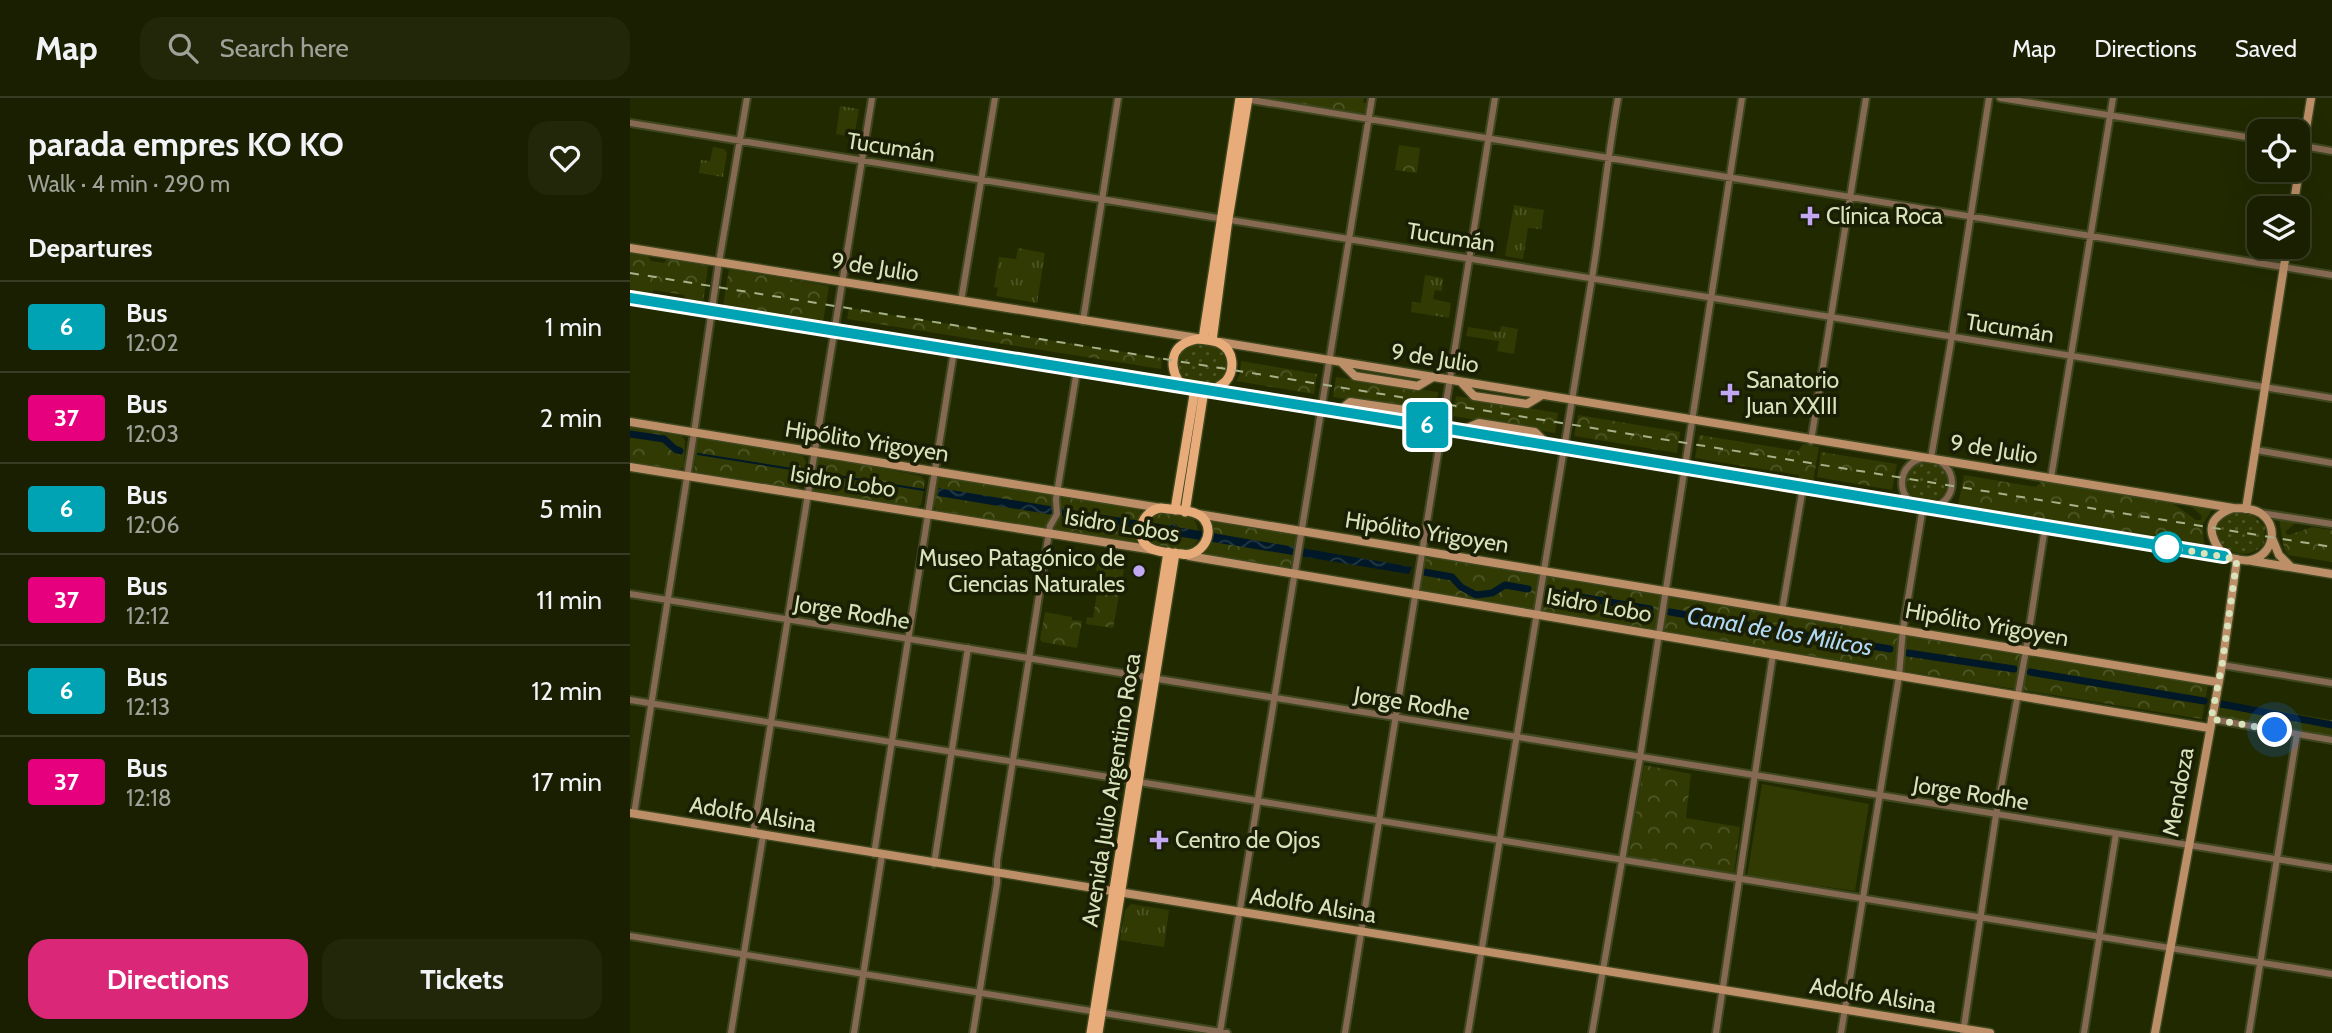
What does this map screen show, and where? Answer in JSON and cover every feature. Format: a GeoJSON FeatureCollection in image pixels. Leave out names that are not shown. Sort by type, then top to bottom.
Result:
{"type":"FeatureCollection","features":[{"type":"Feature","properties":{"kind":"main road"},"geometry":{"type":"LineString","coordinates":[[1208,340],[1242,98]]}},
{"type":"Feature","properties":{"kind":"main road"},"geometry":{"type":"LineString","coordinates":[[2306,119],[2311,98]]}},
{"type":"Feature","properties":{"kind":"main road","name":"9 de Julio"},"geometry":{"type":"LineString","coordinates":[[630,248],[1330,360],[1341,362],[1355,376],[1418,386],[1433,377],[2233,509]]}},
{"type":"Feature","properties":{"kind":"main road"},"geometry":{"type":"LineString","coordinates":[[2246,509],[2285,259]]}},
{"type":"Feature","properties":{"kind":"main road"},"geometry":{"type":"LineString","coordinates":[[630,298],[1322,409],[1339,411],[1350,402],[1412,411],[1425,425],[1441,428],[1460,431],[1479,423],[1524,430],[1535,432],[1549,446],[2332,574]]}},
{"type":"Feature","properties":{"kind":"main road"},"geometry":{"type":"LineString","coordinates":[[1208,340],[1230,354],[1232,369],[1225,382],[1200,390],[1175,374],[1173,360],[1180,346],[1208,340]]}},
{"type":"Feature","properties":{"kind":"main road"},"geometry":{"type":"LineString","coordinates":[[1180,511],[1200,390]]}},
{"type":"Feature","properties":{"kind":"main road","name":"Hipólito Yrigoyen"},"geometry":{"type":"LineString","coordinates":[[630,422],[2217,682]]}},
{"type":"Feature","properties":{"kind":"main road","name":"Isidro Lobo"},"geometry":{"type":"LineString","coordinates":[[630,467],[1049,533]]}},
{"type":"Feature","properties":{"kind":"main road"},"geometry":{"type":"LineString","coordinates":[[1154,550],[1144,541],[1142,524],[1150,511],[1161,508]]}},
{"type":"Feature","properties":{"kind":"main road"},"geometry":{"type":"LineString","coordinates":[[2224,556],[2213,541],[2211,527],[2215,518],[2233,509],[2246,509],[2260,512],[2271,527],[2279,555],[2291,567]]}},
{"type":"Feature","properties":{"kind":"main road"},"geometry":{"type":"LineString","coordinates":[[1189,556],[1201,549],[1207,536],[1204,520],[1195,513]]}},
{"type":"Feature","properties":{"kind":"main road","name":"Isidro Lobos"},"geometry":{"type":"LineString","coordinates":[[1049,533],[1189,556]]}},
{"type":"Feature","properties":{"kind":"main road"},"geometry":{"type":"LineString","coordinates":[[2249,561],[2263,555],[2270,546],[2272,537]]}},
{"type":"Feature","properties":{"kind":"main road","name":"Avenida Julio Argentino Roca"},"geometry":{"type":"LineString","coordinates":[[1098,1033],[1098,1013],[1172,553]]}},
{"type":"Feature","properties":{"kind":"main road","name":"Isidro Lobo"},"geometry":{"type":"LineString","coordinates":[[1189,556],[1899,676],[2210,724]]}},
{"type":"Feature","properties":{"kind":"main road","name":"Mendoza"},"geometry":{"type":"LineString","coordinates":[[2155,1033],[2222,665],[2237,559]]}},
{"type":"Feature","properties":{"kind":"main road","name":"Adolfo Alsina"},"geometry":{"type":"LineString","coordinates":[[632,814],[1963,1031],[1990,1033]]}},
{"type":"Feature","properties":{"kind":"main road","name":"Avenida Julio Argentino Roca"},"geometry":{"type":"LineString","coordinates":[[1091,1033],[1098,1013]]}},
{"type":"Feature","properties":{"kind":"street"},"geometry":{"type":"LineString","coordinates":[[632,814],[747,98]]}},
{"type":"Feature","properties":{"kind":"street"},"geometry":{"type":"LineString","coordinates":[[753,834],[872,98]]}},
{"type":"Feature","properties":{"kind":"street"},"geometry":{"type":"LineString","coordinates":[[961,301],[995,98]]}},
{"type":"Feature","properties":{"kind":"street"},"geometry":{"type":"LineString","coordinates":[[1083,321],[1118,98]]}},
{"type":"Feature","properties":{"kind":"street"},"geometry":{"type":"LineString","coordinates":[[1242,98],[2332,275]]}},
{"type":"Feature","properties":{"kind":"street"},"geometry":{"type":"LineString","coordinates":[[630,936],[1223,1032],[1239,913],[1372,98]]}},
{"type":"Feature","properties":{"kind":"street"},"geometry":{"type":"LineString","coordinates":[[1345,1033],[1495,98]]}},
{"type":"Feature","properties":{"kind":"street"},"geometry":{"type":"LineString","coordinates":[[1468,1033],[1606,192],[1607,158],[1618,98]]}},
{"type":"Feature","properties":{"kind":"street"},"geometry":{"type":"LineString","coordinates":[[1592,1033],[1640,757],[1742,98]]}},
{"type":"Feature","properties":{"kind":"street"},"geometry":{"type":"LineString","coordinates":[[1811,441],[1866,98]]}},
{"type":"Feature","properties":{"kind":"street"},"geometry":{"type":"LineString","coordinates":[[1931,458],[1989,98]]}},
{"type":"Feature","properties":{"kind":"street"},"geometry":{"type":"LineString","coordinates":[[2000,98],[2247,137]]}},
{"type":"Feature","properties":{"kind":"street"},"geometry":{"type":"LineString","coordinates":[[2051,478],[2113,98]]}},
{"type":"Feature","properties":{"kind":"street","name":"Tucumán"},"geometry":{"type":"LineString","coordinates":[[630,122],[2332,398]]}},
{"type":"Feature","properties":{"kind":"street"},"geometry":{"type":"LineString","coordinates":[[2310,148],[2332,151]]}},
{"type":"Feature","properties":{"kind":"street"},"geometry":{"type":"LineString","coordinates":[[854,1033],[891,742],[954,351]]}},
{"type":"Feature","properties":{"kind":"street"},"geometry":{"type":"LineString","coordinates":[[973,1033],[1012,762],[1049,533],[1057,514],[1057,491],[1077,370]]}},
{"type":"Feature","properties":{"kind":"street"},"geometry":{"type":"LineString","coordinates":[[2256,450],[2332,463]]}},
{"type":"Feature","properties":{"kind":"street"},"geometry":{"type":"LineString","coordinates":[[1931,458],[1945,466],[1950,475],[1951,486],[1948,495],[1941,502],[1932,507],[1923,507],[1908,499],[1902,478],[1907,468],[1915,461],[1931,458]]}},
{"type":"Feature","properties":{"kind":"street"},"geometry":{"type":"LineString","coordinates":[[1782,611],[1803,488]]}},
{"type":"Feature","properties":{"kind":"street"},"geometry":{"type":"LineString","coordinates":[[1841,1033],[1899,676],[1903,629],[1923,507]]}},
{"type":"Feature","properties":{"kind":"street"},"geometry":{"type":"LineString","coordinates":[[2260,512],[2332,524]]}},
{"type":"Feature","properties":{"kind":"street"},"geometry":{"type":"LineString","coordinates":[[1963,1031],[1996,815],[2045,527]]}},
{"type":"Feature","properties":{"kind":"street","name":"Jorge Rodhe"},"geometry":{"type":"LineString","coordinates":[[630,594],[2332,868]]}},
{"type":"Feature","properties":{"kind":"street"},"geometry":{"type":"LineString","coordinates":[[934,864],[968,648]]}},
{"type":"Feature","properties":{"kind":"street"},"geometry":{"type":"LineString","coordinates":[[1716,1033],[1773,654]]}},
{"type":"Feature","properties":{"kind":"street"},"geometry":{"type":"LineString","coordinates":[[2222,665],[2332,683]]}},
{"type":"Feature","properties":{"kind":"street"},"geometry":{"type":"LineString","coordinates":[[630,700],[2332,974]]}},
{"type":"Feature","properties":{"kind":"street"},"geometry":{"type":"LineString","coordinates":[[2210,724],[2332,740]]}},
{"type":"Feature","properties":{"kind":"street"},"geometry":{"type":"LineString","coordinates":[[2249,1033],[2297,734]]}},
{"type":"Feature","properties":{"kind":"street"},"geometry":{"type":"LineString","coordinates":[[2084,1033],[2116,834]]}},
{"type":"Feature","properties":{"kind":"street"},"geometry":{"type":"LineString","coordinates":[[731,1033],[763,836]]}},
{"type":"Feature","properties":{"kind":"green space"},"geometry":{"type":"Polygon","coordinates":[[[1269,98],[1364,98],[1363,103],[1369,102],[1367,112],[1361,113],[1269,98]]]}},
{"type":"Feature","properties":{"kind":"green space"},"geometry":{"type":"Polygon","coordinates":[[[840,106],[859,109],[854,137],[836,134],[840,106]]]}},
{"type":"Feature","properties":{"kind":"green space"},"geometry":{"type":"Polygon","coordinates":[[[1399,145],[1420,148],[1417,173],[1395,170],[1399,145]]]}},
{"type":"Feature","properties":{"kind":"green space"},"geometry":{"type":"Polygon","coordinates":[[[713,147],[724,149],[727,153],[723,177],[699,173],[701,160],[710,161],[713,147]]]}},
{"type":"Feature","properties":{"kind":"green space"},"geometry":{"type":"Polygon","coordinates":[[[1514,205],[1544,210],[1541,229],[1528,228],[1523,259],[1505,256],[1514,205]]]}},
{"type":"Feature","properties":{"kind":"green space"},"geometry":{"type":"Polygon","coordinates":[[[1018,248],[1045,253],[1037,303],[996,296],[998,288],[994,287],[999,257],[1016,259],[1018,248]]]}},
{"type":"Feature","properties":{"kind":"green space"},"geometry":{"type":"Polygon","coordinates":[[[630,253],[648,256],[651,261],[664,263],[667,259],[708,266],[703,303],[686,300],[684,295],[654,290],[651,294],[630,291],[630,253]]]}},
{"type":"Feature","properties":{"kind":"green space"},"geometry":{"type":"Polygon","coordinates":[[[729,269],[829,286],[823,322],[723,306],[729,269]]]}},
{"type":"Feature","properties":{"kind":"green space"},"geometry":{"type":"Polygon","coordinates":[[[1425,275],[1443,278],[1442,291],[1435,290],[1433,299],[1451,303],[1449,318],[1411,312],[1412,302],[1421,303],[1425,275]]]}},
{"type":"Feature","properties":{"kind":"green space"},"geometry":{"type":"Polygon","coordinates":[[[849,308],[1162,358],[1161,369],[847,319],[849,308]]]}},
{"type":"Feature","properties":{"kind":"green space"},"geometry":{"type":"Polygon","coordinates":[[[1501,326],[1518,329],[1514,354],[1497,351],[1499,341],[1466,336],[1468,327],[1500,332],[1501,326]]]}},
{"type":"Feature","properties":{"kind":"green space"},"geometry":{"type":"Polygon","coordinates":[[[1193,343],[1213,346],[1224,353],[1227,367],[1220,380],[1212,384],[1201,384],[1191,382],[1178,373],[1176,364],[1179,351],[1193,343]]]}},
{"type":"Feature","properties":{"kind":"green space"},"geometry":{"type":"Polygon","coordinates":[[[1241,361],[1317,374],[1314,394],[1236,381],[1240,374],[1241,361]]]}},
{"type":"Feature","properties":{"kind":"green space"},"geometry":{"type":"Polygon","coordinates":[[[1336,377],[1438,392],[1435,413],[1333,397],[1336,377]]]}},
{"type":"Feature","properties":{"kind":"green space"},"geometry":{"type":"Polygon","coordinates":[[[1456,396],[1558,413],[1555,433],[1453,416],[1456,396]]]}},
{"type":"Feature","properties":{"kind":"green space"},"geometry":{"type":"Polygon","coordinates":[[[1578,415],[1680,432],[1677,453],[1574,436],[1578,415]]]}},
{"type":"Feature","properties":{"kind":"green space"},"geometry":{"type":"Polygon","coordinates":[[[630,427],[682,436],[685,441],[684,467],[677,470],[630,463],[630,427]]]}},
{"type":"Feature","properties":{"kind":"green space"},"geometry":{"type":"Polygon","coordinates":[[[1699,435],[1798,451],[1803,444],[1819,447],[1813,482],[1798,480],[1799,475],[1695,458],[1699,435]]]}},
{"type":"Feature","properties":{"kind":"green space"},"geometry":{"type":"Polygon","coordinates":[[[697,438],[803,456],[806,462],[802,485],[795,489],[694,472],[697,438]]]}},
{"type":"Feature","properties":{"kind":"green space"},"geometry":{"type":"Polygon","coordinates":[[[1821,452],[1897,464],[1892,490],[1817,477],[1821,452]]]}},
{"type":"Feature","properties":{"kind":"green space"},"geometry":{"type":"Polygon","coordinates":[[[820,456],[921,476],[925,481],[921,505],[914,508],[813,491],[816,458],[820,456]]]}},
{"type":"Feature","properties":{"kind":"green space"},"geometry":{"type":"Polygon","coordinates":[[[1927,462],[1941,468],[1947,482],[1941,496],[1927,502],[1913,496],[1907,482],[1913,468],[1927,462]]]}},
{"type":"Feature","properties":{"kind":"green space"},"geometry":{"type":"Polygon","coordinates":[[[1964,475],[2036,487],[2041,482],[2171,502],[2196,520],[2201,520],[2202,516],[2191,506],[2212,509],[2203,524],[2204,545],[1958,505],[1964,475]]]}},
{"type":"Feature","properties":{"kind":"green space"},"geometry":{"type":"Polygon","coordinates":[[[939,476],[1139,507],[1142,514],[1139,539],[1133,543],[936,512],[933,500],[939,476]]]}},
{"type":"Feature","properties":{"kind":"green space"},"geometry":{"type":"Polygon","coordinates":[[[1158,512],[1184,515],[1194,520],[1198,534],[1192,547],[1182,550],[1153,544],[1148,526],[1158,512]]]}},
{"type":"Feature","properties":{"kind":"green space"},"geometry":{"type":"Polygon","coordinates":[[[2237,513],[2254,516],[2265,527],[2264,543],[2254,551],[2242,554],[2231,551],[2222,545],[2217,537],[2216,528],[2223,519],[2237,513]]]}},
{"type":"Feature","properties":{"kind":"green space"},"geometry":{"type":"Polygon","coordinates":[[[1207,518],[1294,533],[1296,540],[1291,566],[1288,569],[1200,554],[1207,518]]]}},
{"type":"Feature","properties":{"kind":"green space"},"geometry":{"type":"Polygon","coordinates":[[[2279,519],[2297,522],[2286,531],[2289,535],[2312,527],[2332,530],[2332,562],[2288,555],[2284,549],[2279,519]]]}},
{"type":"Feature","properties":{"kind":"green space"},"geometry":{"type":"Polygon","coordinates":[[[1099,553],[1105,557],[1112,555],[1126,558],[1113,628],[1086,624],[1087,617],[1093,618],[1100,573],[1096,571],[1099,553]]]}},
{"type":"Feature","properties":{"kind":"green space"},"geometry":{"type":"Polygon","coordinates":[[[1423,554],[2208,684],[2202,719],[1414,592],[1423,554]]]}},
{"type":"Feature","properties":{"kind":"green space"},"geometry":{"type":"Polygon","coordinates":[[[1045,612],[1082,621],[1077,648],[1042,642],[1040,639],[1045,612]]]}},
{"type":"Feature","properties":{"kind":"green space"},"geometry":{"type":"Polygon","coordinates":[[[2220,701],[2332,720],[2332,736],[2217,717],[2220,701]]]}},
{"type":"Feature","properties":{"kind":"green space"},"geometry":{"type":"Polygon","coordinates":[[[1644,765],[1691,774],[1686,818],[1740,827],[1734,874],[1628,857],[1644,765]]]}},
{"type":"Feature","properties":{"kind":"green space"},"geometry":{"type":"Polygon","coordinates":[[[1762,784],[1869,804],[1855,891],[1747,876],[1762,784]]]}},
{"type":"Feature","properties":{"kind":"green space"},"geometry":{"type":"Polygon","coordinates":[[[1131,904],[1169,910],[1164,947],[1120,940],[1125,910],[1131,904]]]}},
{"type":"Feature","properties":{"kind":"water"},"geometry":{"type":"Polygon","coordinates":[[[939,488],[1171,526],[1172,524],[1412,567],[1409,574],[1175,537],[938,496],[939,488]]]}},
{"type":"Feature","properties":{"kind":"waterway","name":"Canal de los Milicos"},"geometry":{"type":"LineString","coordinates":[[630,434],[664,439],[680,451]]}},
{"type":"Feature","properties":{"kind":"waterway","name":"Canal de los Milicos"},"geometry":{"type":"LineString","coordinates":[[698,454],[804,471]]}},
{"type":"Feature","properties":{"kind":"waterway","name":"Canal de los Milicos"},"geometry":{"type":"LineString","coordinates":[[819,473],[924,490]]}},
{"type":"Feature","properties":{"kind":"waterway","name":"Canal de los Milicos"},"geometry":{"type":"LineString","coordinates":[[1424,572],[1452,577],[1461,587],[1476,595],[1492,593],[1505,585],[1528,589]]}},
{"type":"Feature","properties":{"kind":"waterway","name":"Canal de los Milicos"},"geometry":{"type":"LineString","coordinates":[[1545,591],[1650,609]]}},
{"type":"Feature","properties":{"kind":"waterway","name":"Canal de los Milicos"},"geometry":{"type":"LineString","coordinates":[[1670,612],[1890,649]]}},
{"type":"Feature","properties":{"kind":"waterway","name":"Canal de los Milicos"},"geometry":{"type":"LineString","coordinates":[[1908,653],[2014,669]]}},
{"type":"Feature","properties":{"kind":"waterway","name":"Canal de los Milicos"},"geometry":{"type":"LineString","coordinates":[[2030,672],[2204,701]]}},
{"type":"Feature","properties":{"kind":"waterway","name":"Canal de los Milicos"},"geometry":{"type":"LineString","coordinates":[[2221,704],[2332,725]]}},
{"type":"Feature","properties":{"kind":"railway"},"geometry":{"type":"LineString","coordinates":[[630,273],[2332,547]]}},
{"type":"Feature","properties":{"kind":"bus line","name":"6"},"geometry":{"type":"LineString","coordinates":[[630,298],[2224,556]]}},
{"type":"Feature","properties":{"kind":"place","name":"Clínica Roca"},"geometry":{"type":"Point","coordinates":[1810,216]}},
{"type":"Feature","properties":{"kind":"place","name":"Sanatorio Juan XXIII"},"geometry":{"type":"Point","coordinates":[1730,393]}},
{"type":"Feature","properties":{"kind":"place","name":"Museo Patagónico de Ciencias Naturales"},"geometry":{"type":"Point","coordinates":[1139,571]}},
{"type":"Feature","properties":{"kind":"place","name":"Centro de Ojos"},"geometry":{"type":"Point","coordinates":[1159,840]}},
{"type":"Feature","properties":{"kind":"route"},"geometry":{"type":"LineString","coordinates":[[2167,547],[2237,559],[2222,665],[2211,719],[2275,730]]}}]}
